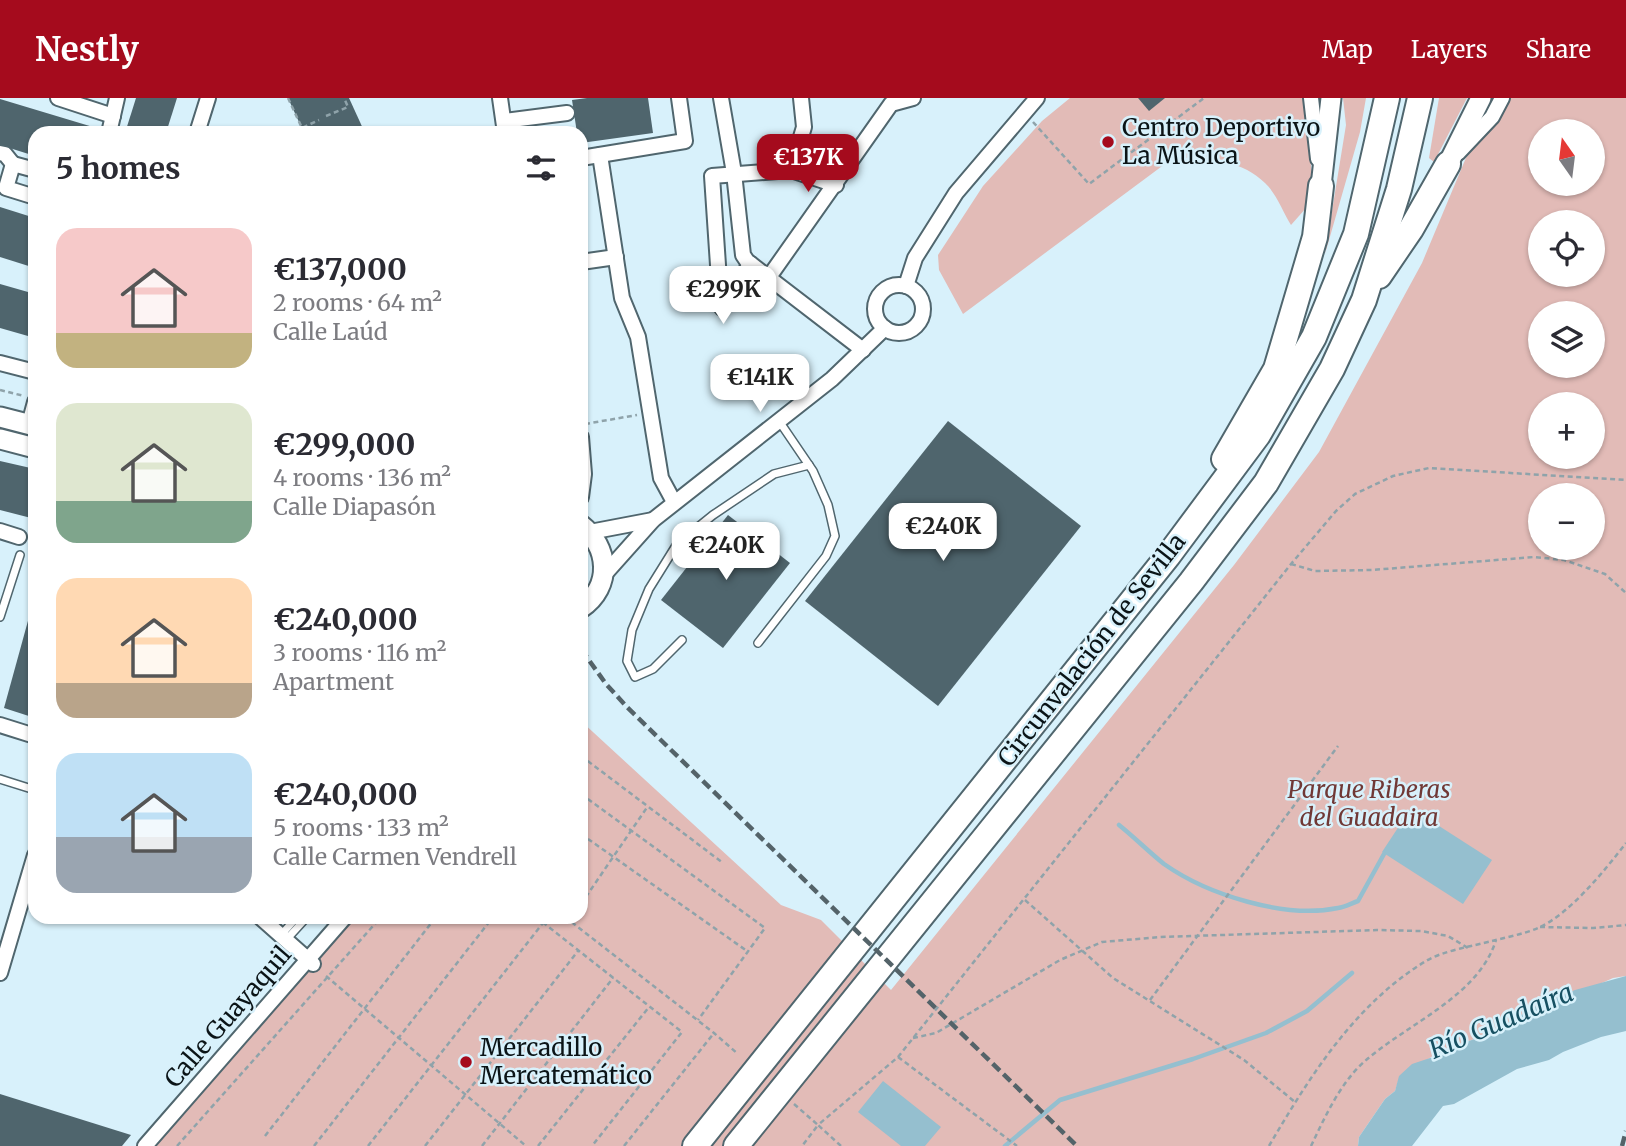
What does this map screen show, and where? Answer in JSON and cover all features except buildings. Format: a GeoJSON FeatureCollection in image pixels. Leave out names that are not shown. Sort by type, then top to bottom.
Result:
{"type":"FeatureCollection","features":[{"type":"Feature","properties":{"kind":"highway","name":"Circunvalación de Sevilla"},"geometry":{"type":"LineString","coordinates":[[695,1146],[1168,556],[1258,435],[1314,337],[1356,234],[1387,98]]}},
{"type":"Feature","properties":{"kind":"highway","name":"Circunvalación de Sevilla"},"geometry":{"type":"LineString","coordinates":[[736,1146],[1191,582],[1266,484],[1332,369],[1364,300],[1399,189],[1420,98]]}},
{"type":"Feature","properties":{"kind":"highway"},"geometry":{"type":"LineString","coordinates":[[1364,300],[1411,229],[1448,164]]}},
{"type":"Feature","properties":{"kind":"highway"},"geometry":{"type":"LineString","coordinates":[[1168,556],[1276,369],[1315,237],[1321,186]]}},
{"type":"Feature","properties":{"kind":"main road"},"geometry":{"type":"LineString","coordinates":[[1321,186],[1331,98]]}},
{"type":"Feature","properties":{"kind":"main road"},"geometry":{"type":"LineString","coordinates":[[1448,164],[1480,98]]}},
{"type":"Feature","properties":{"kind":"main road"},"geometry":{"type":"LineString","coordinates":[[0,417],[28,424]]}},
{"type":"Feature","properties":{"kind":"main road"},"geometry":{"type":"LineString","coordinates":[[0,439],[28,446]]}},
{"type":"Feature","properties":{"kind":"main road"},"geometry":{"type":"LineString","coordinates":[[588,531],[599,545],[604,561],[598,591],[588,601]]}},
{"type":"Feature","properties":{"kind":"street"},"geometry":{"type":"LineString","coordinates":[[58,98],[113,116]]}},
{"type":"Feature","properties":{"kind":"street"},"geometry":{"type":"LineString","coordinates":[[111,126],[117,98]]}},
{"type":"Feature","properties":{"kind":"street"},"geometry":{"type":"LineString","coordinates":[[199,126],[208,98]]}},
{"type":"Feature","properties":{"kind":"street"},"geometry":{"type":"LineString","coordinates":[[500,98],[505,126]]}},
{"type":"Feature","properties":{"kind":"street"},"geometry":{"type":"LineString","coordinates":[[588,157],[685,142],[679,98]]}},
{"type":"Feature","properties":{"kind":"street"},"geometry":{"type":"LineString","coordinates":[[721,98],[734,173],[743,255],[747,270],[722,308],[712,176],[734,173],[791,170],[836,185]]}},
{"type":"Feature","properties":{"kind":"street"},"geometry":{"type":"LineString","coordinates":[[791,170],[804,127],[801,98]]}},
{"type":"Feature","properties":{"kind":"street"},"geometry":{"type":"LineString","coordinates":[[769,277],[836,185],[890,101],[913,98]]}},
{"type":"Feature","properties":{"kind":"street"},"geometry":{"type":"LineString","coordinates":[[1311,98],[1321,186]]}},
{"type":"Feature","properties":{"kind":"street"},"geometry":{"type":"LineString","coordinates":[[1448,164],[1492,117],[1502,98]]}},
{"type":"Feature","properties":{"kind":"street"},"geometry":{"type":"LineString","coordinates":[[906,286],[915,258],[949,204],[1032,100]]}},
{"type":"Feature","properties":{"kind":"street"},"geometry":{"type":"LineString","coordinates":[[509,126],[567,113]]}},
{"type":"Feature","properties":{"kind":"street"},"geometry":{"type":"LineString","coordinates":[[0,153],[5,154],[13,164],[28,168]]}},
{"type":"Feature","properties":{"kind":"street"},"geometry":{"type":"LineString","coordinates":[[600,155],[622,298],[638,337],[661,478],[674,502]]}},
{"type":"Feature","properties":{"kind":"street"},"geometry":{"type":"LineString","coordinates":[[13,164],[3,190],[28,195]]}},
{"type":"Feature","properties":{"kind":"street"},"geometry":{"type":"LineString","coordinates":[[588,261],[616,257]]}},
{"type":"Feature","properties":{"kind":"street"},"geometry":{"type":"LineString","coordinates":[[719,280],[747,270],[769,277],[863,350]]}},
{"type":"Feature","properties":{"kind":"street"},"geometry":{"type":"LineString","coordinates":[[895,285],[917,291],[923,313],[921,321],[908,332],[900,333],[885,328],[876,315],[877,299],[887,288],[895,285]]}},
{"type":"Feature","properties":{"kind":"street"},"geometry":{"type":"LineString","coordinates":[[603,576],[653,520],[832,379],[885,328]]}},
{"type":"Feature","properties":{"kind":"street"},"geometry":{"type":"LineString","coordinates":[[0,363],[28,370]]}},
{"type":"Feature","properties":{"kind":"street"},"geometry":{"type":"LineString","coordinates":[[588,528],[653,520]]}},
{"type":"Feature","properties":{"kind":"street"},"geometry":{"type":"LineString","coordinates":[[0,531],[19,537]]}},
{"type":"Feature","properties":{"kind":"street"},"geometry":{"type":"LineString","coordinates":[[0,726],[28,734]]}},
{"type":"Feature","properties":{"kind":"street"},"geometry":{"type":"LineString","coordinates":[[0,973],[28,879]]}},
{"type":"Feature","properties":{"kind":"street"},"geometry":{"type":"LineString","coordinates":[[268,924],[310,962]]}},
{"type":"Feature","properties":{"kind":"street","name":"Calle Guayaquil"},"geometry":{"type":"LineString","coordinates":[[145,1146],[310,962],[340,924]]}},
{"type":"Feature","properties":{"kind":"lane"},"geometry":{"type":"LineString","coordinates":[[758,643],[826,556],[835,536],[828,505],[809,465],[779,421]]}},
{"type":"Feature","properties":{"kind":"lane"},"geometry":{"type":"LineString","coordinates":[[682,640],[653,669],[635,677],[627,661],[632,630],[649,589],[677,544],[713,515],[774,474],[809,465]]}},
{"type":"Feature","properties":{"kind":"lane"},"geometry":{"type":"LineString","coordinates":[[0,617],[20,555]]}},
{"type":"Feature","properties":{"kind":"lane"},"geometry":{"type":"LineString","coordinates":[[0,779],[28,788]]}},
{"type":"Feature","properties":{"kind":"lane"},"geometry":{"type":"LineString","coordinates":[[283,938],[292,924]]}},
{"type":"Feature","properties":{"kind":"lane"},"geometry":{"type":"LineString","coordinates":[[283,938],[299,924]]}},
{"type":"Feature","properties":{"kind":"path"},"geometry":{"type":"LineString","coordinates":[[288,98],[301,126]]}},
{"type":"Feature","properties":{"kind":"path"},"geometry":{"type":"LineString","coordinates":[[326,116],[348,107],[344,98]]}},
{"type":"Feature","properties":{"kind":"path"},"geometry":{"type":"LineString","coordinates":[[1032,100],[1033,123],[1089,184],[1205,98]]}},
{"type":"Feature","properties":{"kind":"path"},"geometry":{"type":"LineString","coordinates":[[306,126],[319,120]]}},
{"type":"Feature","properties":{"kind":"path"},"geometry":{"type":"LineString","coordinates":[[0,390],[28,399]]}},
{"type":"Feature","properties":{"kind":"path"},"geometry":{"type":"LineString","coordinates":[[588,424],[650,413]]}},
{"type":"Feature","properties":{"kind":"path"},"geometry":{"type":"LineString","coordinates":[[802,1146],[818,1125],[898,1057],[1291,564],[1336,511],[1355,494],[1393,476],[1429,468],[1626,480]]}},
{"type":"Feature","properties":{"kind":"path"},"geometry":{"type":"LineString","coordinates":[[1291,564],[1315,571],[1372,570],[1534,557],[1564,560],[1605,574],[1626,593]]}},
{"type":"Feature","properties":{"kind":"path"},"geometry":{"type":"LineString","coordinates":[[1150,1000],[1338,746]]}},
{"type":"Feature","properties":{"kind":"path"},"geometry":{"type":"LineString","coordinates":[[588,761],[723,863]]}},
{"type":"Feature","properties":{"kind":"path"},"geometry":{"type":"LineString","coordinates":[[588,799],[765,928],[698,1020]]}},
{"type":"Feature","properties":{"kind":"path"},"geometry":{"type":"LineString","coordinates":[[588,894],[648,806]]}},
{"type":"Feature","properties":{"kind":"path"},"geometry":{"type":"LineString","coordinates":[[588,839],[748,952]]}},
{"type":"Feature","properties":{"kind":"path"},"geometry":{"type":"LineString","coordinates":[[1540,927],[1575,902],[1605,871],[1626,843]]}},
{"type":"Feature","properties":{"kind":"path"},"geometry":{"type":"LineString","coordinates":[[1025,900],[1113,978],[1244,1060],[1295,1102]]}},
{"type":"Feature","properties":{"kind":"path"},"geometry":{"type":"LineString","coordinates":[[177,1146],[375,924]]}},
{"type":"Feature","properties":{"kind":"path"},"geometry":{"type":"LineString","coordinates":[[265,1136],[431,924]]}},
{"type":"Feature","properties":{"kind":"path"},"geometry":{"type":"LineString","coordinates":[[314,1146],[488,924]]}},
{"type":"Feature","properties":{"kind":"path"},"geometry":{"type":"LineString","coordinates":[[368,1146],[542,924]]}},
{"type":"Feature","properties":{"kind":"path"},"geometry":{"type":"LineString","coordinates":[[544,924],[682,1032],[592,1146]]}},
{"type":"Feature","properties":{"kind":"path"},"geometry":{"type":"LineString","coordinates":[[577,924],[738,1054]]}},
{"type":"Feature","properties":{"kind":"path"},"geometry":{"type":"LineString","coordinates":[[1269,1146],[1335,1044],[1398,980],[1429,959],[1540,927],[1593,928],[1626,925]]}},
{"type":"Feature","properties":{"kind":"path"},"geometry":{"type":"LineString","coordinates":[[913,1038],[936,1033],[1020,983],[1102,942],[1377,930],[1421,931],[1448,936],[1468,948]]}},
{"type":"Feature","properties":{"kind":"path"},"geometry":{"type":"LineString","coordinates":[[1311,1146],[1325,1116],[1349,1078],[1366,1061],[1469,982],[1492,956],[1496,940]]}},
{"type":"Feature","properties":{"kind":"path"},"geometry":{"type":"LineString","coordinates":[[425,1146],[578,951]]}},
{"type":"Feature","properties":{"kind":"path"},"geometry":{"type":"LineString","coordinates":[[310,962],[526,1146]]}},
{"type":"Feature","properties":{"kind":"path"},"geometry":{"type":"LineString","coordinates":[[482,1146],[613,978]]}},
{"type":"Feature","properties":{"kind":"path"},"geometry":{"type":"LineString","coordinates":[[538,1146],[649,1007]]}},
{"type":"Feature","properties":{"kind":"path"},"geometry":{"type":"LineString","coordinates":[[624,1146],[714,1033]]}},
{"type":"Feature","properties":{"kind":"path"},"geometry":{"type":"LineString","coordinates":[[898,1057],[1017,1146]]}},
{"type":"Feature","properties":{"kind":"path"},"geometry":{"type":"LineString","coordinates":[[792,1101],[841,1146]]}},
{"type":"Feature","properties":{"kind":"green space"},"geometry":{"type":"Polygon","coordinates":[[[1070,98],[1305,98],[1314,199],[1291,225],[1269,187],[1245,169],[1210,159],[1173,158],[963,314],[939,270],[938,255],[983,186],[1042,121],[1070,98]]]}},
{"type":"Feature","properties":{"kind":"green space"},"geometry":{"type":"Polygon","coordinates":[[[1343,98],[1366,98],[1360,132],[1325,254],[1346,125],[1343,98]]]}},
{"type":"Feature","properties":{"kind":"green space"},"geometry":{"type":"Polygon","coordinates":[[[1439,98],[1467,98],[1434,162],[1429,158],[1439,98]]]}},
{"type":"Feature","properties":{"kind":"green space","name":"Parque Riberas del Guadaira"},"geometry":{"type":"Polygon","coordinates":[[[1491,98],[1626,98],[1626,976],[1613,978],[1489,1034],[1443,1050],[1400,1076],[1395,1091],[1385,1099],[1359,1137],[1358,1146],[154,1146],[348,924],[588,924],[588,727],[781,905],[821,920],[891,990],[1234,565],[1319,452],[1422,263],[1491,98]]]}},
{"type":"Feature","properties":{"kind":"water"},"geometry":{"type":"Polygon","coordinates":[[[1411,808],[1492,860],[1463,904],[1382,852],[1411,808]]]}},
{"type":"Feature","properties":{"kind":"water"},"geometry":{"type":"Polygon","coordinates":[[[1626,976],[1626,1031],[1601,1037],[1549,1060],[1517,1069],[1454,1104],[1443,1106],[1412,1146],[1358,1146],[1359,1137],[1385,1099],[1395,1091],[1399,1076],[1412,1064],[1489,1034],[1538,1005],[1575,990],[1626,976]]]}},
{"type":"Feature","properties":{"kind":"water"},"geometry":{"type":"Polygon","coordinates":[[[883,1081],[941,1127],[925,1146],[901,1146],[858,1112],[883,1081]]]}},
{"type":"Feature","properties":{"kind":"waterway"},"geometry":{"type":"LineString","coordinates":[[1119,825],[1164,864],[1202,886],[1248,902],[1295,910],[1317,911],[1358,901],[1384,854]]}},
{"type":"Feature","properties":{"kind":"waterway"},"geometry":{"type":"LineString","coordinates":[[1005,1146],[1060,1100],[1193,1059],[1266,1033],[1307,1011],[1352,973]]}},
{"type":"Feature","properties":{"kind":"railway"},"geometry":{"type":"LineString","coordinates":[[588,659],[627,707],[1077,1146]]}},
{"type":"Feature","properties":{"kind":"railway"},"geometry":{"type":"LineString","coordinates":[[1622,1146],[1626,1131]]}},
{"type":"Feature","properties":{"kind":"place","name":"Centro Deportivo La Música"},"geometry":{"type":"Point","coordinates":[1108,142]}},
{"type":"Feature","properties":{"kind":"place","name":"Mercadillo Mercatemático"},"geometry":{"type":"Point","coordinates":[466,1062]}},
{"type":"Feature","properties":{"kind":"water label","name":"Río Guadaíra"},"geometry":{"type":"Point","coordinates":[1501,1021]}}]}
